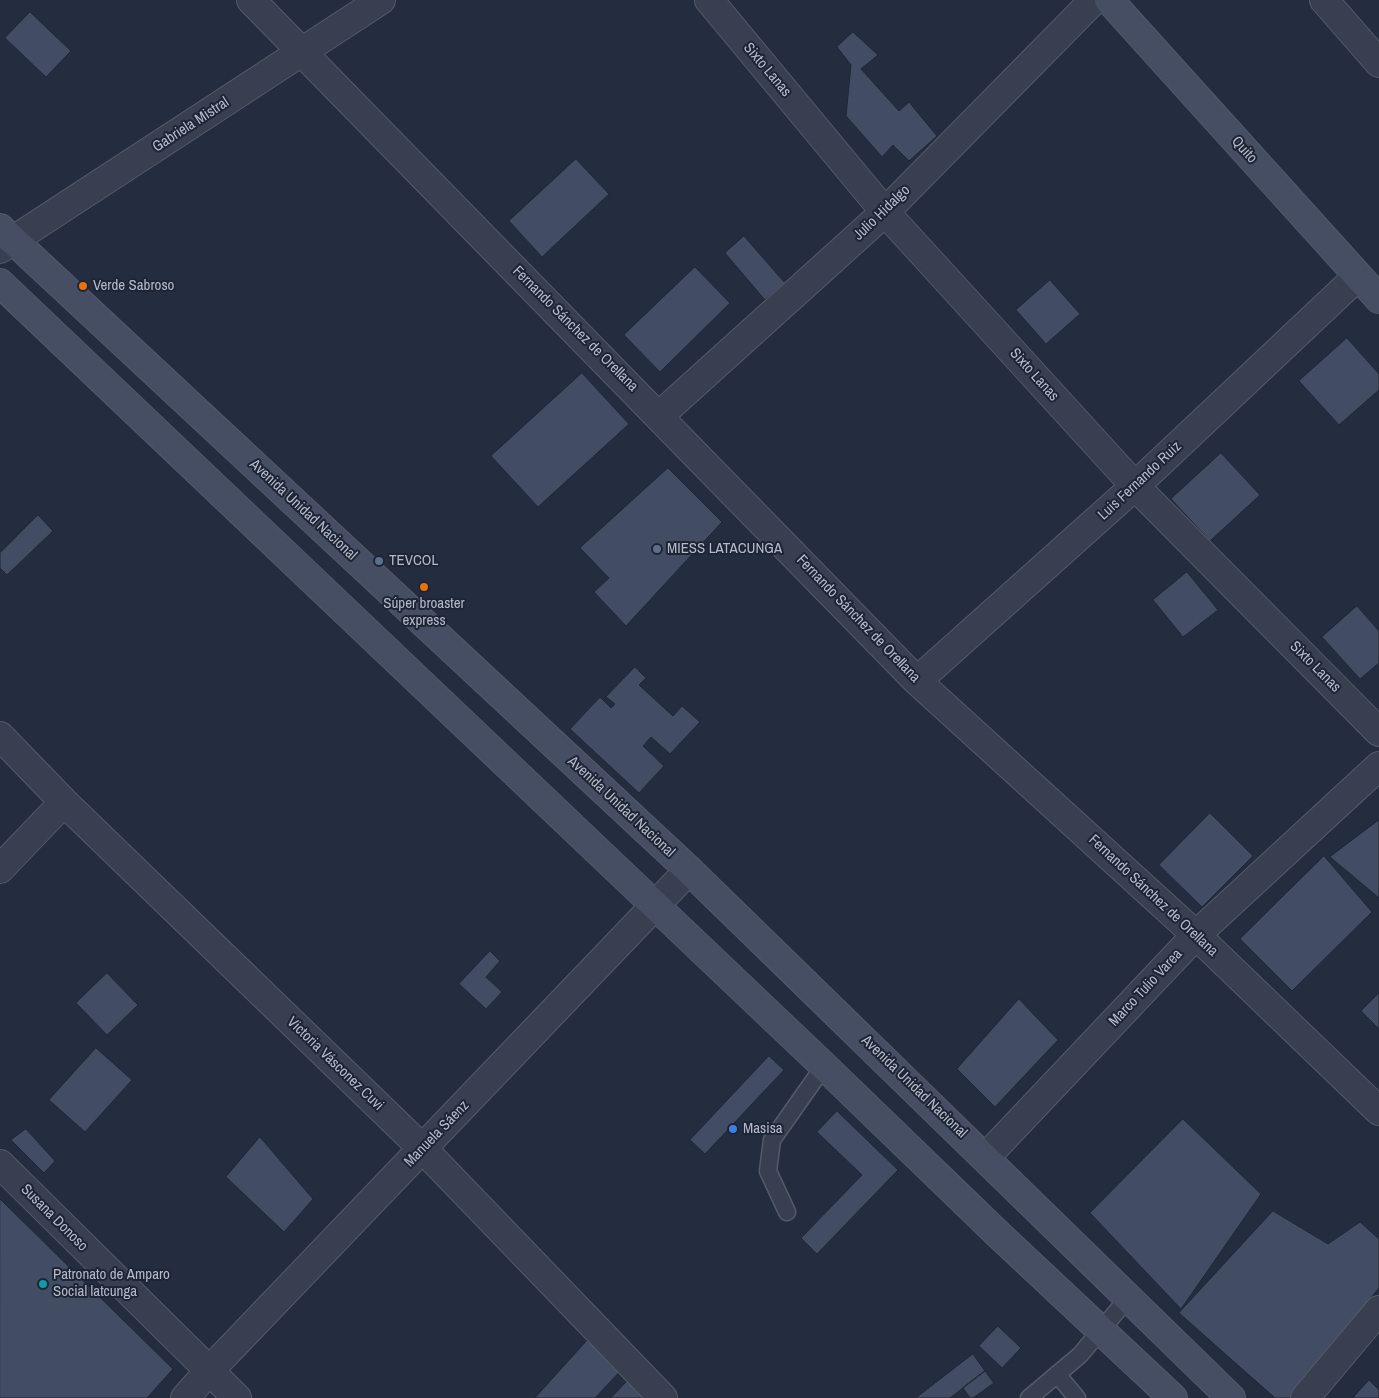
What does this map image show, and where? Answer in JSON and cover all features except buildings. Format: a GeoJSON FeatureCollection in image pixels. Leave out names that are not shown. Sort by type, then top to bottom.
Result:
{"type":"FeatureCollection","features":[{"type":"Feature","properties":{"kind":"main road","name":"Quito"},"geometry":{"type":"LineString","coordinates":[[1109,0],[1379,299]]}},
{"type":"Feature","properties":{"kind":"main road","name":"Avenida Unidad Nacional"},"geometry":{"type":"LineString","coordinates":[[5,239],[689,870],[986,1157],[1231,1398]]}},
{"type":"Feature","properties":{"kind":"main road"},"geometry":{"type":"LineString","coordinates":[[0,283],[824,1066],[1000,1236],[1173,1398]]}},
{"type":"Feature","properties":{"kind":"street","name":"Fernando Sánchez de Orellana"},"geometry":{"type":"LineString","coordinates":[[251,0],[660,416],[917,681],[1196,935],[1379,1111]]}},
{"type":"Feature","properties":{"kind":"street","name":"Gabriela Mistral"},"geometry":{"type":"LineString","coordinates":[[5,239],[302,52],[381,0]]}},
{"type":"Feature","properties":{"kind":"street","name":"Sixto Lanas"},"geometry":{"type":"LineString","coordinates":[[709,0],[885,212],[1135,486],[1379,732]]}},
{"type":"Feature","properties":{"kind":"street","name":"Julio Hidalgo"},"geometry":{"type":"LineString","coordinates":[[660,416],[885,212],[1094,0]]}},
{"type":"Feature","properties":{"kind":"street"},"geometry":{"type":"LineString","coordinates":[[1324,0],[1379,63]]}},
{"type":"Feature","properties":{"kind":"street","name":"Luis Fernando Ruiz"},"geometry":{"type":"LineString","coordinates":[[917,681],[1135,486],[1358,276]]}},
{"type":"Feature","properties":{"kind":"street","name":"Victoria Vásconez Cuvi"},"geometry":{"type":"LineString","coordinates":[[0,736],[64,802],[423,1149],[663,1398]]}},
{"type":"Feature","properties":{"kind":"street","name":"Marco Tulio Varea"},"geometry":{"type":"LineString","coordinates":[[986,1157],[1196,935],[1379,766]]}},
{"type":"Feature","properties":{"kind":"street"},"geometry":{"type":"LineString","coordinates":[[0,869],[64,802]]}},
{"type":"Feature","properties":{"kind":"street","name":"Manuela Sáenz"},"geometry":{"type":"LineString","coordinates":[[185,1398],[689,870]]}},
{"type":"Feature","properties":{"kind":"street","name":"Susana Donoso"},"geometry":{"type":"LineString","coordinates":[[0,1164],[237,1398]]}},
{"type":"Feature","properties":{"kind":"street"},"geometry":{"type":"LineString","coordinates":[[1305,1398],[1379,1310]]}},
{"type":"Feature","properties":{"kind":"lane"},"geometry":{"type":"LineString","coordinates":[[787,1212],[768,1171],[772,1140],[824,1066]]}},
{"type":"Feature","properties":{"kind":"lane"},"geometry":{"type":"LineString","coordinates":[[1029,1398],[1080,1355],[1128,1298]]}},
{"type":"Feature","properties":{"kind":"lane"},"geometry":{"type":"LineString","coordinates":[[1057,1374],[1077,1398]]}},
{"type":"Feature","properties":{"kind":"place","name":"Verde Sabroso"},"geometry":{"type":"Point","coordinates":[83,286]}},
{"type":"Feature","properties":{"kind":"place","name":"MIESS LATACUNGA"},"geometry":{"type":"Point","coordinates":[657,549]}},
{"type":"Feature","properties":{"kind":"place","name":"TEVCOL"},"geometry":{"type":"Point","coordinates":[379,561]}},
{"type":"Feature","properties":{"kind":"place","name":"Súper broaster express"},"geometry":{"type":"Point","coordinates":[424,587]}},
{"type":"Feature","properties":{"kind":"place","name":"Masisa"},"geometry":{"type":"Point","coordinates":[733,1129]}},
{"type":"Feature","properties":{"kind":"place","name":"Patronato de Amparo Social latcunga"},"geometry":{"type":"Point","coordinates":[43,1284]}}]}
